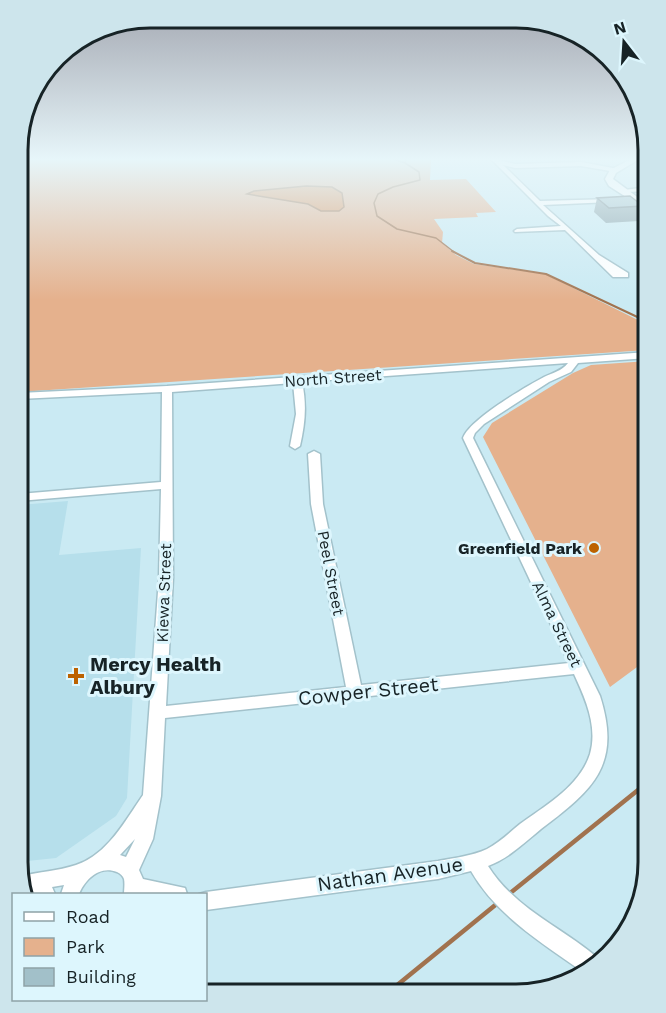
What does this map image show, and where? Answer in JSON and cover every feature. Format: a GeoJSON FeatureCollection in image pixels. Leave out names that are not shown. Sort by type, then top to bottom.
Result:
{"type":"FeatureCollection","features":[{"type":"Feature","properties":{"kind":"street"},"geometry":{"type":"LineString","coordinates":[[541,205],[596,256],[625,275],[616,275]]}},
{"type":"Feature","properties":{"kind":"street"},"geometry":{"type":"LineString","coordinates":[[517,231],[567,228]]}},
{"type":"Feature","properties":{"kind":"street","name":"North Street"},"geometry":{"type":"LineString","coordinates":[[28,396],[167,390],[638,356]]}},
{"type":"Feature","properties":{"kind":"street","name":"Alma Street"},"geometry":{"type":"LineString","coordinates":[[476,862],[495,854],[570,797],[585,780],[596,762],[601,739],[599,718],[592,696],[468,438],[470,432],[480,422],[546,380],[568,370],[575,360]]}},
{"type":"Feature","properties":{"kind":"street"},"geometry":{"type":"LineString","coordinates":[[546,380],[554,369],[552,362]]}},
{"type":"Feature","properties":{"kind":"street"},"geometry":{"type":"LineString","coordinates":[[296,446],[298,425],[303,412],[297,381]]}},
{"type":"Feature","properties":{"kind":"street","name":"Kiewa Street"},"geometry":{"type":"LineString","coordinates":[[132,884],[152,796],[166,578],[167,390]]}},
{"type":"Feature","properties":{"kind":"street","name":"Peel Street"},"geometry":{"type":"LineString","coordinates":[[314,454],[317,504],[355,692]]}},
{"type":"Feature","properties":{"kind":"street"},"geometry":{"type":"LineString","coordinates":[[28,495],[166,485]]}},
{"type":"Feature","properties":{"kind":"street","name":"Cowper Street"},"geometry":{"type":"LineString","coordinates":[[157,713],[579,668]]}},
{"type":"Feature","properties":{"kind":"street","name":"Kiewa Street"},"geometry":{"type":"LineString","coordinates":[[102,862],[134,826],[152,796]]}},
{"type":"Feature","properties":{"kind":"street"},"geometry":{"type":"LineString","coordinates":[[31,883],[83,872],[102,862],[113,861],[132,884],[173,893]]}},
{"type":"Feature","properties":{"kind":"street","name":"Nathan Avenue"},"geometry":{"type":"LineString","coordinates":[[210,898],[438,870],[476,862],[492,889],[516,912],[586,962]]}},
{"type":"Feature","properties":{"kind":"street"},"geometry":{"type":"LineString","coordinates":[[70,893],[75,880],[83,872]]}},
{"type":"Feature","properties":{"kind":"shaded area"},"geometry":{"type":"Polygon","coordinates":[[[310,205],[344,205],[339,211],[321,211],[310,205]]]}},
{"type":"Feature","properties":{"kind":"shaded area","name":"Mercy Health Albury"},"geometry":{"type":"Polygon","coordinates":[[[68,501],[59,555],[141,548],[127,798],[116,816],[56,858],[28,861],[28,504],[68,501]]]}},
{"type":"Feature","properties":{"kind":"green space"},"geometry":{"type":"Polygon","coordinates":[[[28,205],[490,205],[496,212],[476,213],[478,217],[434,219],[443,232],[442,243],[456,255],[474,264],[545,274],[638,320],[638,351],[28,391],[28,205]]]}},
{"type":"Feature","properties":{"kind":"green space","name":"Greenfield Park"},"geometry":{"type":"Polygon","coordinates":[[[638,362],[637,667],[610,687],[483,437],[492,423],[573,373],[591,365],[638,362]]]}},
{"type":"Feature","properties":{"kind":"building"},"geometry":{"type":"Polygon","coordinates":[[[606,205],[638,205],[638,206],[609,208],[606,205]]]}},
{"type":"Feature","properties":{"kind":"waterway"},"geometry":{"type":"LineString","coordinates":[[375,205],[377,216],[397,229],[436,238],[454,252]]}},
{"type":"Feature","properties":{"kind":"waterway"},"geometry":{"type":"LineString","coordinates":[[452,251],[475,263],[546,274],[638,317]]}},
{"type":"Feature","properties":{"kind":"waterway"},"geometry":{"type":"LineString","coordinates":[[509,894],[637,791]]}},
{"type":"Feature","properties":{"kind":"waterway"},"geometry":{"type":"LineString","coordinates":[[398,984],[499,902]]}},
{"type":"Feature","properties":{"kind":"place","name":"Greenfield Park"},"geometry":{"type":"Point","coordinates":[594,548]}},
{"type":"Feature","properties":{"kind":"place","name":"Mercy Health Albury"},"geometry":{"type":"Point","coordinates":[76,676]}}]}
